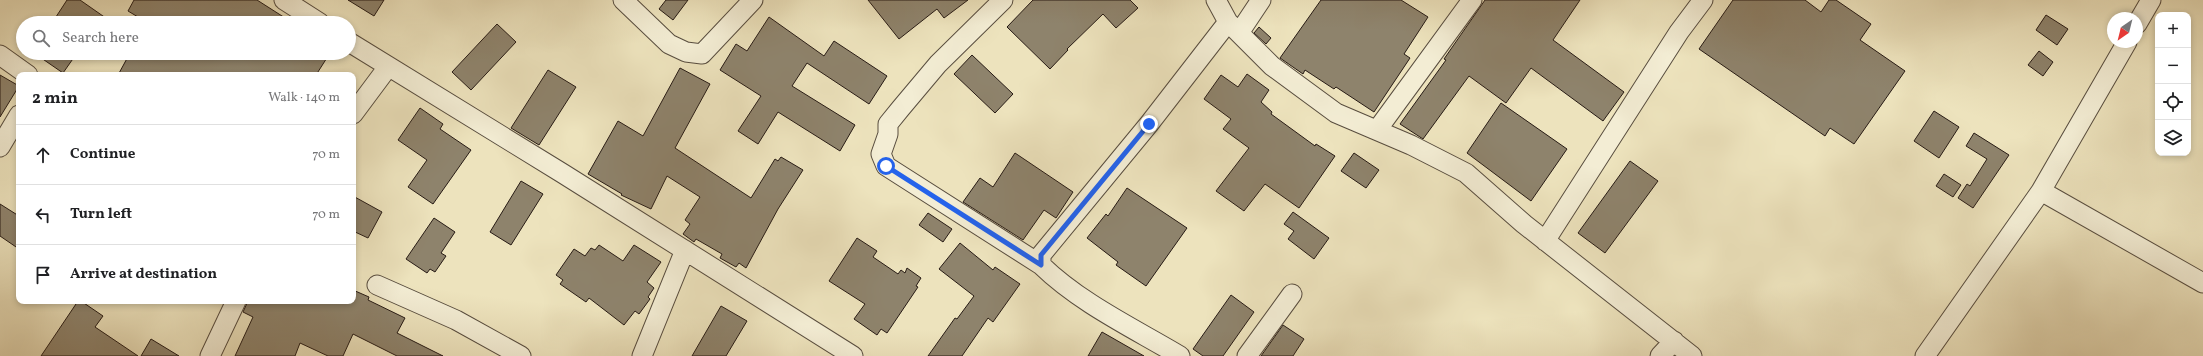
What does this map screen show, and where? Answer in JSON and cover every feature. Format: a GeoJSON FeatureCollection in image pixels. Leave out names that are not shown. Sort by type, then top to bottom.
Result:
{"type":"FeatureCollection","features":[{"type":"Feature","properties":{"kind":"street"},"geometry":{"type":"LineString","coordinates":[[284,0],[309,16]]}},
{"type":"Feature","properties":{"kind":"street"},"geometry":{"type":"LineString","coordinates":[[623,0],[669,44],[686,52],[702,54],[753,0]]}},
{"type":"Feature","properties":{"kind":"street"},"geometry":{"type":"LineString","coordinates":[[1003,0],[938,64],[888,124],[888,134],[881,154],[886,166],[1041,265],[1054,278],[1095,305],[1180,356]]}},
{"type":"Feature","properties":{"kind":"street"},"geometry":{"type":"LineString","coordinates":[[1216,0],[1233,28],[1272,66],[1336,113],[1411,145],[1466,173],[1545,241],[1692,356]]}},
{"type":"Feature","properties":{"kind":"street"},"geometry":{"type":"LineString","coordinates":[[1041,265],[1041,255],[1149,124],[1233,28],[1261,0]]}},
{"type":"Feature","properties":{"kind":"street"},"geometry":{"type":"LineString","coordinates":[[1377,130],[1472,0]]}},
{"type":"Feature","properties":{"kind":"street"},"geometry":{"type":"LineString","coordinates":[[1545,241],[1671,44],[1703,0]]}},
{"type":"Feature","properties":{"kind":"street"},"geometry":{"type":"LineString","coordinates":[[2143,14],[2151,0]]}},
{"type":"Feature","properties":{"kind":"street"},"geometry":{"type":"LineString","coordinates":[[356,46],[388,67],[421,85],[686,250],[853,356]]}},
{"type":"Feature","properties":{"kind":"street"},"geometry":{"type":"LineString","coordinates":[[1925,356],[2041,191],[2124,48]]}},
{"type":"Feature","properties":{"kind":"street"},"geometry":{"type":"LineString","coordinates":[[0,56],[24,72]]}},
{"type":"Feature","properties":{"kind":"street"},"geometry":{"type":"LineString","coordinates":[[356,110],[388,67]]}},
{"type":"Feature","properties":{"kind":"street"},"geometry":{"type":"LineString","coordinates":[[0,147],[16,120]]}},
{"type":"Feature","properties":{"kind":"street"},"geometry":{"type":"LineString","coordinates":[[2041,191],[2203,283]]}},
{"type":"Feature","properties":{"kind":"street"},"geometry":{"type":"LineString","coordinates":[[642,356],[686,250]]}},
{"type":"Feature","properties":{"kind":"street"},"geometry":{"type":"LineString","coordinates":[[377,285],[456,320],[521,356]]}},
{"type":"Feature","properties":{"kind":"street"},"geometry":{"type":"LineString","coordinates":[[1247,356],[1292,294]]}},
{"type":"Feature","properties":{"kind":"street"},"geometry":{"type":"LineString","coordinates":[[210,356],[235,304]]}},
{"type":"Feature","properties":{"kind":"street"},"geometry":{"type":"LineString","coordinates":[[1660,356],[1674,341]]}},
{"type":"Feature","properties":{"kind":"building"},"geometry":{"type":"Polygon","coordinates":[[[67,0],[80,0],[103,16],[57,16],[67,0]]]}},
{"type":"Feature","properties":{"kind":"building"},"geometry":{"type":"Polygon","coordinates":[[[134,0],[257,0],[282,16],[136,16],[128,11],[134,0]]]}},
{"type":"Feature","properties":{"kind":"building"},"geometry":{"type":"Polygon","coordinates":[[[348,0],[384,0],[374,16],[348,0]]]}},
{"type":"Feature","properties":{"kind":"building"},"geometry":{"type":"Polygon","coordinates":[[[666,0],[688,0],[673,20],[659,9],[666,0]]]}},
{"type":"Feature","properties":{"kind":"building"},"geometry":{"type":"Polygon","coordinates":[[[868,0],[968,0],[944,18],[937,9],[899,39],[868,0]]]}},
{"type":"Feature","properties":{"kind":"building"},"geometry":{"type":"Polygon","coordinates":[[[1033,0],[1130,0],[1138,8],[1116,28],[1103,14],[1067,49],[1068,50],[1050,69],[1007,27],[1033,0]]]}},
{"type":"Feature","properties":{"kind":"building"},"geometry":{"type":"Polygon","coordinates":[[[1321,0],[1401,0],[1428,17],[1404,54],[1410,58],[1374,112],[1336,87],[1334,89],[1305,70],[1303,74],[1280,58],[1321,0]]]}},
{"type":"Feature","properties":{"kind":"building"},"geometry":{"type":"Polygon","coordinates":[[[1485,0],[1580,0],[1553,40],[1624,92],[1603,121],[1531,68],[1506,103],[1469,76],[1423,139],[1400,124],[1446,60],[1444,59],[1485,0]]]}},
{"type":"Feature","properties":{"kind":"building"},"geometry":{"type":"Polygon","coordinates":[[[1733,0],[1805,0],[1821,12],[1829,0],[1836,0],[1871,24],[1860,40],[1905,71],[1854,144],[1830,128],[1825,136],[1699,49],[1733,0]]]}},
{"type":"Feature","properties":{"kind":"building"},"geometry":{"type":"Polygon","coordinates":[[[2046,15],[2068,29],[2057,45],[2036,30],[2046,15]]]}},
{"type":"Feature","properties":{"kind":"building"},"geometry":{"type":"Polygon","coordinates":[[[769,17],[824,56],[834,41],[887,76],[869,104],[807,63],[792,86],[855,125],[840,151],[778,112],[758,144],[738,131],[761,96],[720,70],[736,44],[747,51],[769,17]]]}},
{"type":"Feature","properties":{"kind":"building"},"geometry":{"type":"Polygon","coordinates":[[[497,24],[516,42],[471,90],[452,72],[497,24]]]}},
{"type":"Feature","properties":{"kind":"building"},"geometry":{"type":"Polygon","coordinates":[[[1259,27],[1271,38],[1266,44],[1254,33],[1259,27]]]}},
{"type":"Feature","properties":{"kind":"building"},"geometry":{"type":"Polygon","coordinates":[[[2039,51],[2053,62],[2043,76],[2028,65],[2039,51]]]}},
{"type":"Feature","properties":{"kind":"building"},"geometry":{"type":"Polygon","coordinates":[[[972,55],[1013,94],[995,113],[954,74],[972,55]]]}},
{"type":"Feature","properties":{"kind":"building"},"geometry":{"type":"Polygon","coordinates":[[[44,60],[72,60],[64,72],[44,60]]]}},
{"type":"Feature","properties":{"kind":"building"},"geometry":{"type":"Polygon","coordinates":[[[126,60],[326,60],[318,72],[120,72],[126,60]]]}},
{"type":"Feature","properties":{"kind":"building"},"geometry":{"type":"Polygon","coordinates":[[[680,68],[710,84],[675,148],[751,198],[775,159],[778,161],[781,157],[803,170],[778,209],[746,268],[739,263],[736,267],[720,258],[722,254],[696,239],[694,242],[683,234],[690,224],[685,220],[700,197],[667,176],[651,209],[621,195],[622,194],[588,174],[618,121],[643,136],[680,68]]]}},
{"type":"Feature","properties":{"kind":"building"},"geometry":{"type":"Polygon","coordinates":[[[548,70],[576,87],[539,145],[511,128],[548,70]]]}},
{"type":"Feature","properties":{"kind":"building"},"geometry":{"type":"Polygon","coordinates":[[[1247,74],[1269,90],[1261,102],[1272,112],[1271,114],[1315,146],[1316,144],[1335,156],[1299,208],[1265,184],[1244,211],[1216,191],[1249,148],[1223,129],[1231,119],[1204,99],[1221,75],[1238,87],[1247,74]]]}},
{"type":"Feature","properties":{"kind":"building"},"geometry":{"type":"Polygon","coordinates":[[[0,75],[16,84],[16,91],[0,117],[0,75]]]}},
{"type":"Feature","properties":{"kind":"building"},"geometry":{"type":"Polygon","coordinates":[[[1501,103],[1567,149],[1531,201],[1467,153],[1501,103]]]}},
{"type":"Feature","properties":{"kind":"building"},"geometry":{"type":"Polygon","coordinates":[[[420,108],[443,124],[440,129],[471,150],[433,204],[408,187],[427,160],[398,140],[420,108]]]}},
{"type":"Feature","properties":{"kind":"building"},"geometry":{"type":"Polygon","coordinates":[[[1934,111],[1959,127],[1939,158],[1914,141],[1934,111]]]}},
{"type":"Feature","properties":{"kind":"building"},"geometry":{"type":"Polygon","coordinates":[[[1974,133],[2009,155],[1973,208],[1958,198],[1967,184],[1970,186],[1987,159],[1966,146],[1974,133]]]}},
{"type":"Feature","properties":{"kind":"building"},"geometry":{"type":"Polygon","coordinates":[[[1015,153],[1073,192],[1056,218],[1044,210],[1023,240],[963,202],[980,178],[993,187],[1015,153]]]}},
{"type":"Feature","properties":{"kind":"building"},"geometry":{"type":"Polygon","coordinates":[[[1354,153],[1379,170],[1366,188],[1341,171],[1354,153]]]}},
{"type":"Feature","properties":{"kind":"building"},"geometry":{"type":"Polygon","coordinates":[[[1630,161],[1658,181],[1605,253],[1578,233],[1630,161]]]}},
{"type":"Feature","properties":{"kind":"building"},"geometry":{"type":"Polygon","coordinates":[[[1944,174],[1961,185],[1953,197],[1936,186],[1944,174]]]}},
{"type":"Feature","properties":{"kind":"building"},"geometry":{"type":"Polygon","coordinates":[[[521,181],[543,194],[511,245],[490,232],[521,181]]]}},
{"type":"Feature","properties":{"kind":"building"},"geometry":{"type":"Polygon","coordinates":[[[1127,188],[1187,228],[1146,286],[1116,265],[1118,262],[1087,238],[1106,214],[1108,216],[1127,188]]]}},
{"type":"Feature","properties":{"kind":"building"},"geometry":{"type":"Polygon","coordinates":[[[356,198],[382,212],[368,238],[356,232],[356,198]]]}},
{"type":"Feature","properties":{"kind":"building"},"geometry":{"type":"Polygon","coordinates":[[[0,204],[16,214],[16,247],[0,236],[0,204]]]}},
{"type":"Feature","properties":{"kind":"building"},"geometry":{"type":"Polygon","coordinates":[[[1293,212],[1329,238],[1314,259],[1288,239],[1294,231],[1284,224],[1293,212]]]}},
{"type":"Feature","properties":{"kind":"building"},"geometry":{"type":"Polygon","coordinates":[[[928,213],[952,229],[943,242],[919,225],[928,213]]]}},
{"type":"Feature","properties":{"kind":"building"},"geometry":{"type":"Polygon","coordinates":[[[434,218],[455,232],[441,253],[446,256],[435,272],[430,269],[427,273],[406,259],[434,218]]]}},
{"type":"Feature","properties":{"kind":"building"},"geometry":{"type":"Polygon","coordinates":[[[857,238],[877,251],[873,257],[898,274],[901,270],[905,273],[907,268],[921,278],[916,286],[918,287],[887,333],[881,329],[877,335],[854,319],[865,304],[829,281],[857,238]]]}},
{"type":"Feature","properties":{"kind":"building"},"geometry":{"type":"Polygon","coordinates":[[[960,243],[993,270],[995,267],[1020,284],[993,322],[988,318],[962,356],[928,356],[955,318],[957,319],[974,296],[939,269],[960,243]]]}},
{"type":"Feature","properties":{"kind":"building"},"geometry":{"type":"Polygon","coordinates":[[[599,245],[623,261],[634,245],[661,262],[647,282],[654,288],[648,297],[650,299],[639,314],[635,311],[624,325],[589,298],[586,302],[560,284],[563,280],[556,275],[574,249],[585,256],[591,248],[595,250],[599,245]]]}},
{"type":"Feature","properties":{"kind":"building"},"geometry":{"type":"Polygon","coordinates":[[[356,291],[369,297],[368,300],[405,318],[397,333],[443,356],[397,356],[353,334],[343,356],[328,356],[300,343],[295,356],[235,356],[253,317],[243,312],[247,304],[356,304],[356,291]]]}},
{"type":"Feature","properties":{"kind":"building"},"geometry":{"type":"Polygon","coordinates":[[[1231,295],[1254,312],[1223,356],[1203,356],[1193,349],[1231,295]]]}},
{"type":"Feature","properties":{"kind":"building"},"geometry":{"type":"Polygon","coordinates":[[[76,304],[85,304],[103,316],[95,327],[138,356],[41,356],[76,304]]]}},
{"type":"Feature","properties":{"kind":"building"},"geometry":{"type":"Polygon","coordinates":[[[721,306],[747,321],[726,356],[692,356],[721,306]]]}},
{"type":"Feature","properties":{"kind":"building"},"geometry":{"type":"Polygon","coordinates":[[[1283,325],[1304,339],[1293,356],[1261,356],[1283,325]]]}},
{"type":"Feature","properties":{"kind":"building"},"geometry":{"type":"Polygon","coordinates":[[[1102,332],[1144,356],[1088,356],[1102,332]]]}},
{"type":"Feature","properties":{"kind":"building"},"geometry":{"type":"Polygon","coordinates":[[[151,339],[179,356],[141,356],[151,339]]]}},
{"type":"Feature","properties":{"kind":"route"},"geometry":{"type":"LineString","coordinates":[[886,166],[1041,265],[1041,255],[1149,124]]}}]}
